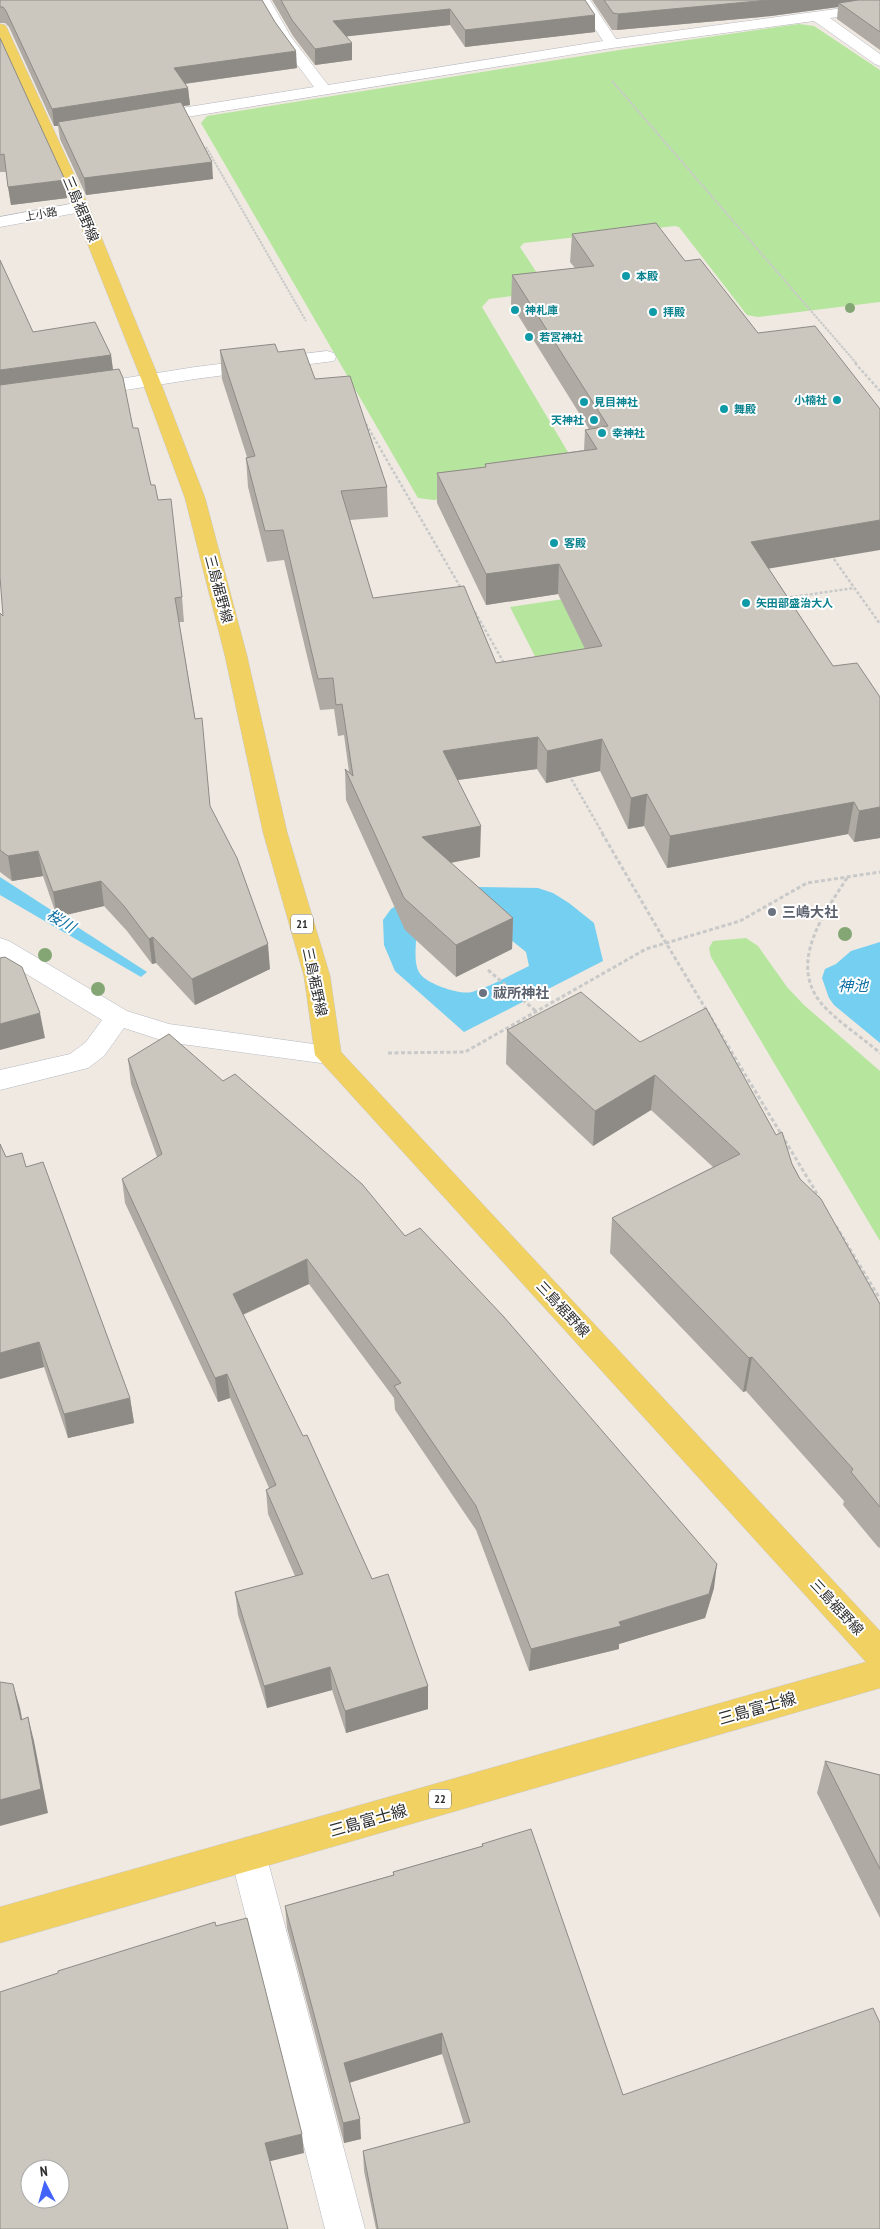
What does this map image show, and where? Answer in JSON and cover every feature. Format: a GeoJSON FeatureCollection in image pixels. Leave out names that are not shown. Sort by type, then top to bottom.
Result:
{"type":"FeatureCollection","features":[{"type":"Feature","properties":{"kind":"main road","name":"三島裾野線"},"geometry":{"type":"LineString","coordinates":[[0,28],[54,134],[151,381],[198,508],[236,656],[274,832],[317,976],[328,1054],[880,1654]]}},
{"type":"Feature","properties":{"kind":"main road","name":"三島富士線"},"geometry":{"type":"LineString","coordinates":[[0,1925],[880,1673]]}},
{"type":"Feature","properties":{"kind":"street"},"geometry":{"type":"LineString","coordinates":[[263,0],[284,38],[324,90]]}},
{"type":"Feature","properties":{"kind":"street"},"geometry":{"type":"LineString","coordinates":[[583,0],[612,44]]}},
{"type":"Feature","properties":{"kind":"street"},"geometry":{"type":"LineString","coordinates":[[137,120],[612,44],[880,7]]}},
{"type":"Feature","properties":{"kind":"street"},"geometry":{"type":"LineString","coordinates":[[817,16],[880,61]]}},
{"type":"Feature","properties":{"kind":"street","name":"上小路"},"geometry":{"type":"LineString","coordinates":[[0,222],[82,207]]}},
{"type":"Feature","properties":{"kind":"street"},"geometry":{"type":"LineString","coordinates":[[66,393],[151,381],[204,371],[327,357]]}},
{"type":"Feature","properties":{"kind":"street"},"geometry":{"type":"LineString","coordinates":[[0,947],[118,1017],[167,1033],[328,1054]]}},
{"type":"Feature","properties":{"kind":"street"},"geometry":{"type":"LineString","coordinates":[[0,1080],[78,1061],[96,1049],[118,1017]]}},
{"type":"Feature","properties":{"kind":"street"},"geometry":{"type":"LineString","coordinates":[[248,1854],[345,2229]]}},
{"type":"Feature","properties":{"kind":"path"},"geometry":{"type":"LineString","coordinates":[[584,49],[880,391]]}},
{"type":"Feature","properties":{"kind":"path"},"geometry":{"type":"LineString","coordinates":[[186,112],[467,598]]}},
{"type":"Feature","properties":{"kind":"path"},"geometry":{"type":"LineString","coordinates":[[830,554],[880,624]]}},
{"type":"Feature","properties":{"kind":"path"},"geometry":{"type":"LineString","coordinates":[[781,598],[854,588]]}},
{"type":"Feature","properties":{"kind":"path"},"geometry":{"type":"LineString","coordinates":[[472,607],[506,667]]}},
{"type":"Feature","properties":{"kind":"path"},"geometry":{"type":"LineString","coordinates":[[566,770],[666,943],[824,1205]]}},
{"type":"Feature","properties":{"kind":"path"},"geometry":{"type":"LineString","coordinates":[[328,1054],[466,1052],[646,949],[740,921],[807,883],[880,872]]}},
{"type":"Feature","properties":{"kind":"path"},"geometry":{"type":"LineString","coordinates":[[847,877],[819,924],[809,945],[806,960],[808,980],[814,996],[880,1054]]}},
{"type":"Feature","properties":{"kind":"path"},"geometry":{"type":"LineString","coordinates":[[488,970],[536,1012]]}},
{"type":"Feature","properties":{"kind":"path"},"geometry":{"type":"LineString","coordinates":[[834,1222],[880,1299]]}},
{"type":"Feature","properties":{"kind":"green space"},"geometry":{"type":"Polygon","coordinates":[[[799,24],[814,26],[880,70],[880,302],[758,317],[747,315],[679,227],[675,226],[524,243],[520,247],[546,287],[542,292],[489,299],[482,307],[575,464],[571,480],[434,500],[418,498],[201,123],[207,116],[626,49],[799,24]]]}},
{"type":"Feature","properties":{"kind":"green space"},"geometry":{"type":"Polygon","coordinates":[[[651,586],[692,657],[547,680],[510,607],[651,586]]]}},
{"type":"Feature","properties":{"kind":"green space"},"geometry":{"type":"Polygon","coordinates":[[[746,938],[758,946],[787,987],[804,1005],[880,1071],[880,1241],[711,957],[709,948],[713,941],[746,938]]]}},
{"type":"Feature","properties":{"kind":"water","name":"桜川"},"geometry":{"type":"Polygon","coordinates":[[[0,877],[147,972],[141,977],[0,895],[0,877]]]}},
{"type":"Feature","properties":{"kind":"water"},"geometry":{"type":"Polygon","coordinates":[[[479,887],[538,888],[553,893],[569,903],[594,923],[603,961],[464,1032],[395,971],[384,945],[383,920],[391,909],[406,899],[479,887]],[[481,916],[416,938],[416,963],[422,976],[439,986],[467,993],[493,984],[529,966],[526,952],[481,916]]]}},
{"type":"Feature","properties":{"kind":"water","name":"神池"},"geometry":{"type":"Polygon","coordinates":[[[880,942],[880,1043],[834,1005],[829,998],[822,978],[825,969],[836,964],[851,951],[880,942]]]}},
{"type":"Feature","properties":{"kind":"building"},"geometry":{"type":"Polygon","coordinates":[[[0,0],[262,0],[296,51],[174,68],[188,88],[52,109],[6,11],[3,7],[0,7],[0,0]]]}},
{"type":"Feature","properties":{"kind":"building"},"geometry":{"type":"Polygon","coordinates":[[[281,0],[585,0],[595,15],[465,30],[450,9],[333,21],[352,43],[315,49],[292,20],[281,0]]]}},
{"type":"Feature","properties":{"kind":"building"},"geometry":{"type":"Polygon","coordinates":[[[604,0],[769,0],[618,14],[613,13],[604,0]]]}},
{"type":"Feature","properties":{"kind":"building"},"geometry":{"type":"Polygon","coordinates":[[[858,0],[880,0],[880,32],[839,3],[858,0]]]}},
{"type":"Feature","properties":{"kind":"building"},"geometry":{"type":"Polygon","coordinates":[[[0,38],[65,180],[8,187],[4,154],[0,155],[0,38]]]}},
{"type":"Feature","properties":{"kind":"building"},"geometry":{"type":"Polygon","coordinates":[[[181,102],[212,162],[84,178],[58,122],[181,102]]]}},
{"type":"Feature","properties":{"kind":"building"},"geometry":{"type":"Polygon","coordinates":[[[656,223],[685,261],[700,259],[758,333],[815,326],[880,409],[880,520],[751,542],[833,666],[857,663],[880,697],[880,807],[859,811],[854,802],[670,836],[647,794],[631,798],[602,739],[547,751],[538,737],[443,751],[481,826],[422,837],[513,918],[456,945],[404,898],[345,769],[353,776],[342,704],[336,705],[333,678],[318,679],[283,530],[265,531],[246,458],[255,456],[220,350],[275,344],[278,352],[304,349],[315,379],[350,376],[387,487],[341,491],[373,598],[464,586],[496,663],[602,646],[559,564],[486,574],[437,473],[486,467],[485,464],[597,449],[585,430],[608,426],[512,275],[594,266],[572,234],[656,223]]]}},
{"type":"Feature","properties":{"kind":"building"},"geometry":{"type":"Polygon","coordinates":[[[0,260],[33,332],[95,322],[111,355],[0,370],[0,260]]]}},
{"type":"Feature","properties":{"kind":"building"},"geometry":{"type":"Polygon","coordinates":[[[119,369],[123,378],[133,428],[138,428],[151,485],[155,485],[158,500],[171,499],[182,597],[175,598],[195,719],[202,718],[210,806],[237,858],[268,944],[192,979],[153,937],[149,939],[124,906],[101,881],[53,892],[38,851],[8,856],[0,850],[0,613],[3,616],[0,577],[0,385],[119,369]]]}},
{"type":"Feature","properties":{"kind":"building"},"geometry":{"type":"Polygon","coordinates":[[[5,957],[22,967],[40,1013],[0,1024],[0,958],[5,957]]]}},
{"type":"Feature","properties":{"kind":"building"},"geometry":{"type":"Polygon","coordinates":[[[581,992],[640,1042],[706,1008],[776,1135],[782,1132],[792,1164],[800,1179],[821,1199],[880,1304],[880,1507],[851,1472],[853,1469],[752,1357],[749,1358],[612,1218],[740,1154],[655,1075],[595,1111],[507,1030],[581,992]]]}},
{"type":"Feature","properties":{"kind":"building"},"geometry":{"type":"Polygon","coordinates":[[[169,1034],[223,1081],[235,1074],[362,1184],[405,1236],[420,1228],[504,1317],[717,1564],[709,1594],[619,1622],[621,1626],[531,1649],[476,1506],[394,1386],[401,1383],[307,1259],[233,1294],[303,1436],[307,1435],[372,1579],[388,1574],[428,1686],[345,1711],[330,1667],[264,1686],[235,1592],[303,1574],[266,1490],[276,1485],[227,1374],[215,1378],[122,1179],[162,1154],[128,1059],[169,1034]]]}},
{"type":"Feature","properties":{"kind":"building"},"geometry":{"type":"Polygon","coordinates":[[[0,1144],[6,1157],[22,1153],[26,1167],[43,1162],[130,1398],[64,1414],[39,1342],[0,1353],[0,1144]]]}},
{"type":"Feature","properties":{"kind":"building"},"geometry":{"type":"Polygon","coordinates":[[[0,1682],[13,1684],[21,1720],[28,1717],[41,1789],[0,1800],[0,1682]]]}},
{"type":"Feature","properties":{"kind":"building"},"geometry":{"type":"Polygon","coordinates":[[[825,1761],[880,1775],[880,1869],[825,1761]]]}},
{"type":"Feature","properties":{"kind":"building"},"geometry":{"type":"Polygon","coordinates":[[[531,1829],[623,2095],[873,2008],[880,2023],[880,2229],[378,2229],[363,2151],[470,2122],[442,2033],[344,2063],[360,2119],[343,2123],[285,1906],[394,1875],[393,1872],[483,1846],[482,1844],[531,1829]]]}},
{"type":"Feature","properties":{"kind":"building"},"geometry":{"type":"Polygon","coordinates":[[[247,1918],[302,2134],[265,2143],[288,2229],[0,2229],[0,1992],[58,1973],[58,1971],[215,1922],[216,1926],[247,1918]]]}},
{"type":"Feature","properties":{"kind":"place","name":"本殿"},"geometry":{"type":"Point","coordinates":[626,276]}},
{"type":"Feature","properties":{"kind":"place","name":"神札庫"},"geometry":{"type":"Point","coordinates":[515,310]}},
{"type":"Feature","properties":{"kind":"place","name":"拝殿"},"geometry":{"type":"Point","coordinates":[653,312]}},
{"type":"Feature","properties":{"kind":"place","name":"若宮神社"},"geometry":{"type":"Point","coordinates":[529,337]}},
{"type":"Feature","properties":{"kind":"place","name":"小楠社"},"geometry":{"type":"Point","coordinates":[837,400]}},
{"type":"Feature","properties":{"kind":"place","name":"見目神社"},"geometry":{"type":"Point","coordinates":[584,402]}},
{"type":"Feature","properties":{"kind":"place","name":"舞殿"},"geometry":{"type":"Point","coordinates":[724,409]}},
{"type":"Feature","properties":{"kind":"place","name":"天神社"},"geometry":{"type":"Point","coordinates":[594,420]}},
{"type":"Feature","properties":{"kind":"place","name":"幸神社"},"geometry":{"type":"Point","coordinates":[602,433]}},
{"type":"Feature","properties":{"kind":"place","name":"客殿"},"geometry":{"type":"Point","coordinates":[554,543]}},
{"type":"Feature","properties":{"kind":"place","name":"矢田部盛治大人"},"geometry":{"type":"Point","coordinates":[746,603]}},
{"type":"Feature","properties":{"kind":"place","name":"三嶋大社"},"geometry":{"type":"Point","coordinates":[772,912]}},
{"type":"Feature","properties":{"kind":"place","name":"祓所神社"},"geometry":{"type":"Point","coordinates":[483,993]}}]}
